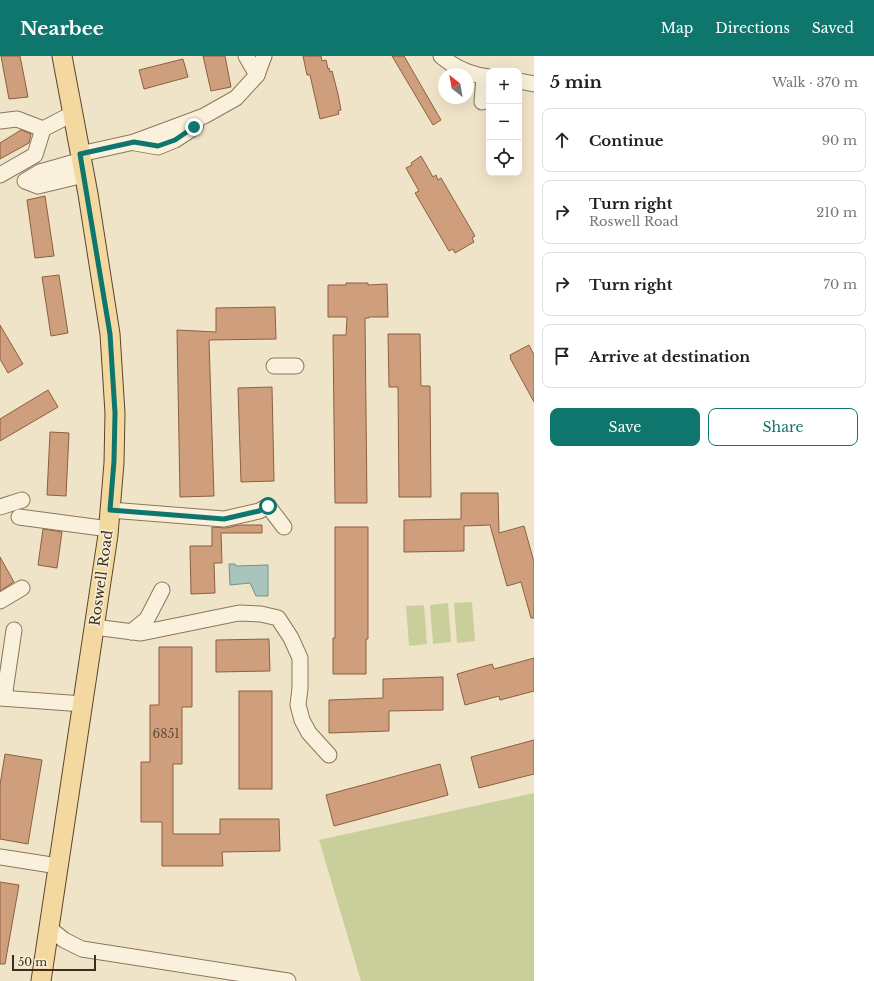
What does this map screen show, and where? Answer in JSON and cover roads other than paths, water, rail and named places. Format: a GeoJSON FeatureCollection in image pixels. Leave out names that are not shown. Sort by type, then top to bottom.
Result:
{"type":"FeatureCollection","features":[{"type":"Feature","properties":{"kind":"main road","name":"Roswell Road"},"geometry":{"type":"LineString","coordinates":[[41,981],[110,520],[114,461],[115,413],[110,334],[74,113],[62,56]]}},
{"type":"Feature","properties":{"kind":"lane"},"geometry":{"type":"LineString","coordinates":[[246,56],[257,75]]}},
{"type":"Feature","properties":{"kind":"lane"},"geometry":{"type":"LineString","coordinates":[[82,163],[134,142],[173,134],[198,118],[236,98],[257,75],[264,56]]}},
{"type":"Feature","properties":{"kind":"lane"},"geometry":{"type":"LineString","coordinates":[[441,56],[455,67],[477,76],[486,77]]}},
{"type":"Feature","properties":{"kind":"lane"},"geometry":{"type":"LineString","coordinates":[[482,102],[486,82]]}},
{"type":"Feature","properties":{"kind":"lane"},"geometry":{"type":"LineString","coordinates":[[522,82],[534,84]]}},
{"type":"Feature","properties":{"kind":"lane"},"geometry":{"type":"LineString","coordinates":[[0,175],[35,155],[43,129],[74,113]]}},
{"type":"Feature","properties":{"kind":"lane"},"geometry":{"type":"LineString","coordinates":[[0,121],[17,119],[43,129]]}},
{"type":"Feature","properties":{"kind":"lane"},"geometry":{"type":"LineString","coordinates":[[274,366],[296,366]]}},
{"type":"Feature","properties":{"kind":"lane"},"geometry":{"type":"LineString","coordinates":[[0,507],[22,500]]}},
{"type":"Feature","properties":{"kind":"lane"},"geometry":{"type":"LineString","coordinates":[[19,517],[110,520],[224,519],[259,511],[268,506],[284,527]]}},
{"type":"Feature","properties":{"kind":"lane"},"geometry":{"type":"LineString","coordinates":[[0,601],[22,588]]}},
{"type":"Feature","properties":{"kind":"lane"},"geometry":{"type":"LineString","coordinates":[[131,632],[147,619],[162,590]]}},
{"type":"Feature","properties":{"kind":"lane"},"geometry":{"type":"LineString","coordinates":[[94,627],[141,633],[239,613],[261,614],[278,618],[291,638],[300,658],[300,688],[298,705],[302,720],[309,733],[329,755]]}},
{"type":"Feature","properties":{"kind":"lane"},"geometry":{"type":"LineString","coordinates":[[14,630],[2,698],[83,704]]}},
{"type":"Feature","properties":{"kind":"lane"},"geometry":{"type":"LineString","coordinates":[[0,857],[58,866]]}},
{"type":"Feature","properties":{"kind":"lane"},"geometry":{"type":"LineString","coordinates":[[50,928],[64,940],[82,949],[288,981]]}},
{"type":"Feature","properties":{"kind":"water"},"geometry":{"type":"Polygon","coordinates":[[[229,564],[235,564],[236,566],[268,565],[268,596],[256,596],[250,583],[230,585],[229,564]]]}}]}
